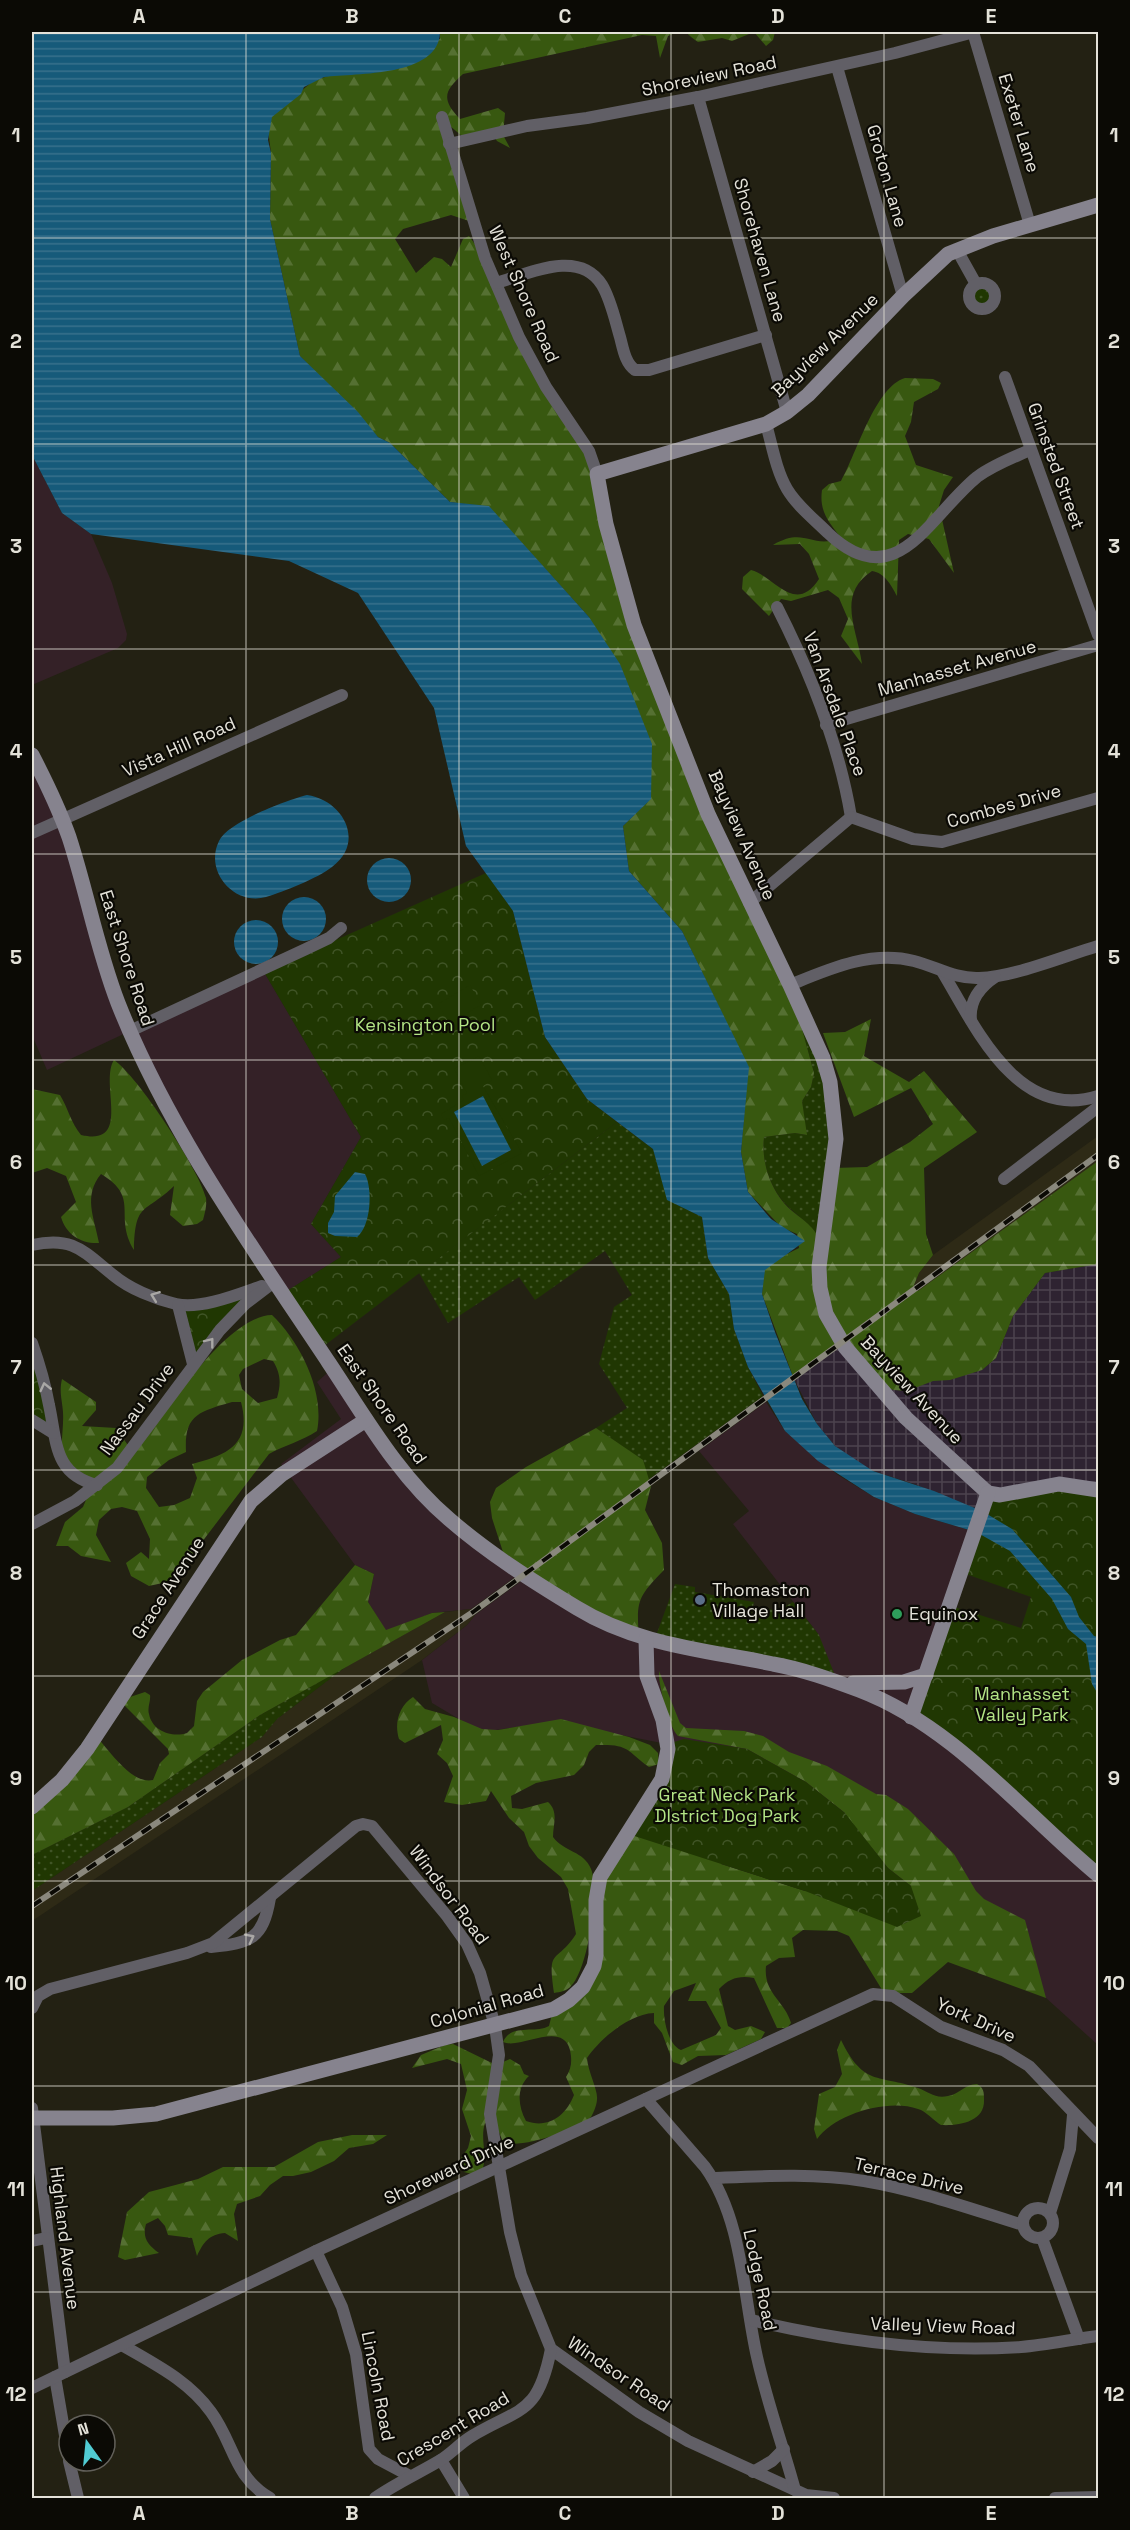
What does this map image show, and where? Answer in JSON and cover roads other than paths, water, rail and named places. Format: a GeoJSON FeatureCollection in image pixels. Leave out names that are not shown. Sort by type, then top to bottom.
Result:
{"type":"FeatureCollection","features":[{"type":"Feature","properties":{"kind":"street","name":"Shoreview Road"},"geometry":{"type":"LineString","coordinates":[[449,144],[527,126],[587,118],[698,97],[837,66],[973,32]]}},
{"type":"Feature","properties":{"kind":"street","name":"Exeter Lane"},"geometry":{"type":"LineString","coordinates":[[973,32],[1030,225]]}},
{"type":"Feature","properties":{"kind":"street","name":"Groton Lane"},"geometry":{"type":"LineString","coordinates":[[837,66],[903,296]]}},
{"type":"Feature","properties":{"kind":"street","name":"Shorehaven Lane"},"geometry":{"type":"LineString","coordinates":[[698,97],[787,412]]}},
{"type":"Feature","properties":{"kind":"street","name":"West Shore Road"},"geometry":{"type":"LineString","coordinates":[[442,117],[471,218],[519,337],[546,387],[589,451],[597,474]]}},
{"type":"Feature","properties":{"kind":"street","name":"Bayview Avenue"},"geometry":{"type":"LineString","coordinates":[[988,1494],[906,1418],[845,1347],[826,1314],[820,1288],[819,1267],[834,1168],[835,1114],[823,1058],[708,814],[634,625],[606,524],[597,474],[766,424],[787,412],[808,395],[940,260],[957,249],[1098,205]]}},
{"type":"Feature","properties":{"kind":"street"},"geometry":{"type":"LineString","coordinates":[[957,249],[976,284]]}},
{"type":"Feature","properties":{"kind":"street"},"geometry":{"type":"LineString","coordinates":[[496,283],[559,265],[575,265],[588,270],[601,283],[606,293],[627,359],[635,370],[649,370],[766,335]]}},
{"type":"Feature","properties":{"kind":"street","name":"Grinsted Street"},"geometry":{"type":"LineString","coordinates":[[1005,376],[1098,635]]}},
{"type":"Feature","properties":{"kind":"street"},"geometry":{"type":"LineString","coordinates":[[766,424],[787,489],[835,540],[847,550],[862,557],[886,555],[904,547],[919,537],[978,477],[1030,450]]}},
{"type":"Feature","properties":{"kind":"street","name":"Van Arsdale Place"},"geometry":{"type":"LineString","coordinates":[[777,607],[802,656],[846,785],[851,817]]}},
{"type":"Feature","properties":{"kind":"street","name":"Manhasset Avenue"},"geometry":{"type":"LineString","coordinates":[[826,725],[1098,645]]}},
{"type":"Feature","properties":{"kind":"street","name":"Vista Hill Road"},"geometry":{"type":"LineString","coordinates":[[32,833],[342,695]]}},
{"type":"Feature","properties":{"kind":"street","name":"East Shore Road"},"geometry":{"type":"LineString","coordinates":[[32,755],[62,819],[113,988],[130,1031],[158,1090],[274,1282],[366,1419],[407,1474],[449,1520],[544,1588],[582,1612],[612,1627],[646,1639],[780,1665],[880,1699],[940,1736],[1098,1875]]}},
{"type":"Feature","properties":{"kind":"street","name":"Combes Drive"},"geometry":{"type":"LineString","coordinates":[[851,817],[913,839],[942,842],[1098,798]]}},
{"type":"Feature","properties":{"kind":"street"},"geometry":{"type":"LineString","coordinates":[[749,903],[851,817]]}},
{"type":"Feature","properties":{"kind":"street"},"geometry":{"type":"LineString","coordinates":[[130,1031],[329,938],[341,928]]}},
{"type":"Feature","properties":{"kind":"street"},"geometry":{"type":"LineString","coordinates":[[790,985],[842,965],[879,958],[913,961],[943,973],[972,978],[999,975],[1098,946]]}},
{"type":"Feature","properties":{"kind":"street"},"geometry":{"type":"LineString","coordinates":[[943,973],[971,1021],[1006,1070],[1023,1084],[1046,1095],[1066,1100],[1084,1101],[1098,1096]]}},
{"type":"Feature","properties":{"kind":"street"},"geometry":{"type":"LineString","coordinates":[[971,1021],[971,1008],[976,996],[999,975]]}},
{"type":"Feature","properties":{"kind":"street"},"geometry":{"type":"LineString","coordinates":[[1004,1179],[1098,1107]]}},
{"type":"Feature","properties":{"kind":"street"},"geometry":{"type":"LineString","coordinates":[[32,1245],[48,1241],[70,1244],[88,1252],[129,1286],[178,1305],[232,1297],[274,1282]]}},
{"type":"Feature","properties":{"kind":"street","name":"Nassau Drive"},"geometry":{"type":"LineString","coordinates":[[32,1524],[75,1501],[117,1468],[193,1364],[228,1321],[245,1304],[274,1282]]}},
{"type":"Feature","properties":{"kind":"street"},"geometry":{"type":"LineString","coordinates":[[178,1305],[193,1364]]}},
{"type":"Feature","properties":{"kind":"street"},"geometry":{"type":"LineString","coordinates":[[32,1342],[40,1365],[58,1454],[77,1477],[97,1485]]}},
{"type":"Feature","properties":{"kind":"street","name":"Grace Avenue"},"geometry":{"type":"LineString","coordinates":[[32,1807],[62,1780],[87,1749],[251,1501],[281,1475],[366,1419]]}},
{"type":"Feature","properties":{"kind":"street"},"geometry":{"type":"LineString","coordinates":[[32,1420],[53,1433]]}},
{"type":"Feature","properties":{"kind":"street"},"geometry":{"type":"LineString","coordinates":[[911,1717],[988,1494],[1000,1495],[1059,1484],[1098,1490]]}},
{"type":"Feature","properties":{"kind":"street","name":"Colonial Road"},"geometry":{"type":"LineString","coordinates":[[32,2115],[113,2118],[156,2114],[495,2026],[555,2009],[569,2000],[583,1987],[594,1966],[597,1943],[596,1900],[600,1877],[662,1779],[668,1749],[663,1720],[647,1676],[646,1639]]}},
{"type":"Feature","properties":{"kind":"street"},"geometry":{"type":"LineString","coordinates":[[838,1683],[904,1682],[926,1675]]}},
{"type":"Feature","properties":{"kind":"street"},"geometry":{"type":"LineString","coordinates":[[921,1690],[928,1716],[940,1736]]}},
{"type":"Feature","properties":{"kind":"street","name":"Windsor Road"},"geometry":{"type":"LineString","coordinates":[[270,1898],[356,1826],[365,1824],[372,1826],[467,1944],[480,1973],[495,2026],[498,2064],[490,2114],[511,2238],[521,2275],[551,2349],[639,2412],[688,2441],[803,2494],[834,2499]]}},
{"type":"Feature","properties":{"kind":"street"},"geometry":{"type":"LineString","coordinates":[[204,1947],[222,1937],[270,1898]]}},
{"type":"Feature","properties":{"kind":"street"},"geometry":{"type":"LineString","coordinates":[[32,2008],[38,1996],[50,1989],[204,1947],[246,1941],[263,1928],[270,1898]]}},
{"type":"Feature","properties":{"kind":"street","name":"Shoreward Drive"},"geometry":{"type":"LineString","coordinates":[[32,2388],[316,2251],[857,1999],[884,1993]]}},
{"type":"Feature","properties":{"kind":"street","name":"York Drive"},"geometry":{"type":"LineString","coordinates":[[884,1993],[896,1998],[941,2027],[1003,2050],[1029,2066],[1047,2082],[1073,2115],[1098,2138]]}},
{"type":"Feature","properties":{"kind":"street","name":"Lodge Road"},"geometry":{"type":"LineString","coordinates":[[646,2099],[713,2178],[730,2223],[757,2356],[783,2449],[803,2494]]}},
{"type":"Feature","properties":{"kind":"street","name":"Highland Avenue"},"geometry":{"type":"LineString","coordinates":[[32,2115],[64,2413]]}},
{"type":"Feature","properties":{"kind":"street"},"geometry":{"type":"LineString","coordinates":[[1050,2213],[1041,2208],[1032,2210],[1024,2217],[1023,2224],[1029,2236],[1042,2238],[1049,2235],[1054,2227],[1050,2213],[1070,2149],[1073,2115]]}},
{"type":"Feature","properties":{"kind":"street","name":"Terrace Drive"},"geometry":{"type":"LineString","coordinates":[[713,2178],[806,2176],[862,2181],[897,2188],[1023,2224]]}},
{"type":"Feature","properties":{"kind":"street"},"geometry":{"type":"LineString","coordinates":[[32,2241],[46,2238]]}},
{"type":"Feature","properties":{"kind":"street"},"geometry":{"type":"LineString","coordinates":[[1042,2238],[1079,2338]]}},
{"type":"Feature","properties":{"kind":"street","name":"Lincoln Road"},"geometry":{"type":"LineString","coordinates":[[316,2251],[342,2307],[356,2354],[363,2387],[369,2449],[378,2458],[410,2476]]}},
{"type":"Feature","properties":{"kind":"street","name":"Valley View Road"},"geometry":{"type":"LineString","coordinates":[[751,2320],[809,2334],[887,2345],[1022,2347],[1098,2336]]}},
{"type":"Feature","properties":{"kind":"street"},"geometry":{"type":"LineString","coordinates":[[122,2345],[191,2389],[221,2428],[236,2464],[247,2481],[270,2499]]}},
{"type":"Feature","properties":{"kind":"street","name":"Crescent Road"},"geometry":{"type":"LineString","coordinates":[[375,2499],[410,2476],[441,2460],[469,2437],[511,2417],[525,2407],[540,2387],[551,2349]]}},
{"type":"Feature","properties":{"kind":"street"},"geometry":{"type":"LineString","coordinates":[[753,2472],[772,2461],[783,2449]]}},
{"type":"Feature","properties":{"kind":"street"},"geometry":{"type":"LineString","coordinates":[[441,2460],[464,2499]]}},
{"type":"Feature","properties":{"kind":"street","name":"Highland Avenue"},"geometry":{"type":"LineString","coordinates":[[72,2473],[78,2499]]}},
{"type":"Feature","properties":{"kind":"street"},"geometry":{"type":"LineString","coordinates":[[1055,2499],[1098,2497]]}},
{"type":"Feature","properties":{"kind":"water"},"geometry":{"type":"Polygon","coordinates":[[[32,32],[440,32],[436,47],[426,57],[412,65],[375,73],[324,77],[304,87],[301,94],[272,117],[268,140],[271,153],[270,219],[300,356],[358,412],[378,437],[390,443],[450,502],[489,506],[589,617],[620,664],[652,744],[651,799],[623,826],[629,871],[682,931],[749,1067],[741,1152],[748,1192],[771,1219],[805,1241],[765,1270],[762,1294],[802,1399],[817,1424],[835,1446],[873,1471],[934,1491],[982,1511],[1012,1529],[1071,1597],[1079,1617],[1094,1636],[1098,1637],[1098,1694],[1092,1684],[1086,1644],[1068,1629],[1052,1599],[1010,1551],[976,1532],[915,1514],[874,1497],[818,1461],[785,1431],[748,1367],[734,1329],[729,1294],[708,1258],[702,1217],[667,1200],[653,1149],[587,1099],[545,1037],[513,911],[466,846],[434,708],[358,593],[289,561],[91,534],[62,513],[32,455],[32,32]]]}},
{"type":"Feature","properties":{"kind":"water"},"geometry":{"type":"Polygon","coordinates":[[[307,795],[331,805],[340,813],[349,835],[348,846],[342,857],[318,876],[266,897],[243,896],[233,891],[225,884],[216,864],[215,852],[219,841],[234,826],[246,819],[307,795]]]}},
{"type":"Feature","properties":{"kind":"water"},"geometry":{"type":"Polygon","coordinates":[[[389,858],[398,859],[405,864],[410,871],[410,889],[405,896],[398,901],[389,902],[380,901],[373,896],[368,889],[367,880],[368,871],[373,864],[380,859],[389,858]]]}},
{"type":"Feature","properties":{"kind":"water"},"geometry":{"type":"Polygon","coordinates":[[[304,897],[313,898],[320,903],[325,910],[325,928],[320,935],[313,940],[304,941],[295,940],[288,935],[283,928],[282,919],[283,910],[288,903],[295,898],[304,897]]]}},
{"type":"Feature","properties":{"kind":"water"},"geometry":{"type":"Polygon","coordinates":[[[256,920],[264,921],[272,926],[277,934],[277,950],[272,958],[264,963],[256,964],[248,963],[240,958],[235,950],[234,942],[235,934],[240,926],[248,921],[256,920]]]}},
{"type":"Feature","properties":{"kind":"water"},"geometry":{"type":"Polygon","coordinates":[[[483,1096],[511,1150],[482,1166],[454,1112],[483,1096]]]}},
{"type":"Feature","properties":{"kind":"water"},"geometry":{"type":"Polygon","coordinates":[[[355,1172],[365,1174],[368,1181],[370,1198],[368,1216],[362,1232],[357,1237],[335,1236],[328,1233],[328,1223],[334,1212],[335,1196],[355,1172]]]}},
{"type":"Feature","properties":{"kind":"railway"},"geometry":{"type":"LineString","coordinates":[[32,1906],[473,1612],[1098,1155]]}},
{"type":"Feature","properties":{"kind":"place","name":"Thomaston Village Hall"},"geometry":{"type":"Point","coordinates":[700,1600]}},
{"type":"Feature","properties":{"kind":"place","name":"Equinox"},"geometry":{"type":"Point","coordinates":[897,1614]}},
{"type":"Feature","properties":{"kind":"park label","name":"Kensington Pool"},"geometry":{"type":"Point","coordinates":[425,1025]}},
{"type":"Feature","properties":{"kind":"park label","name":"Manhasset Valley Park"},"geometry":{"type":"Point","coordinates":[1022,1704]}},
{"type":"Feature","properties":{"kind":"park label","name":"Great Neck Park DIstrict Dog Park"},"geometry":{"type":"Point","coordinates":[727,1805]}}]}
